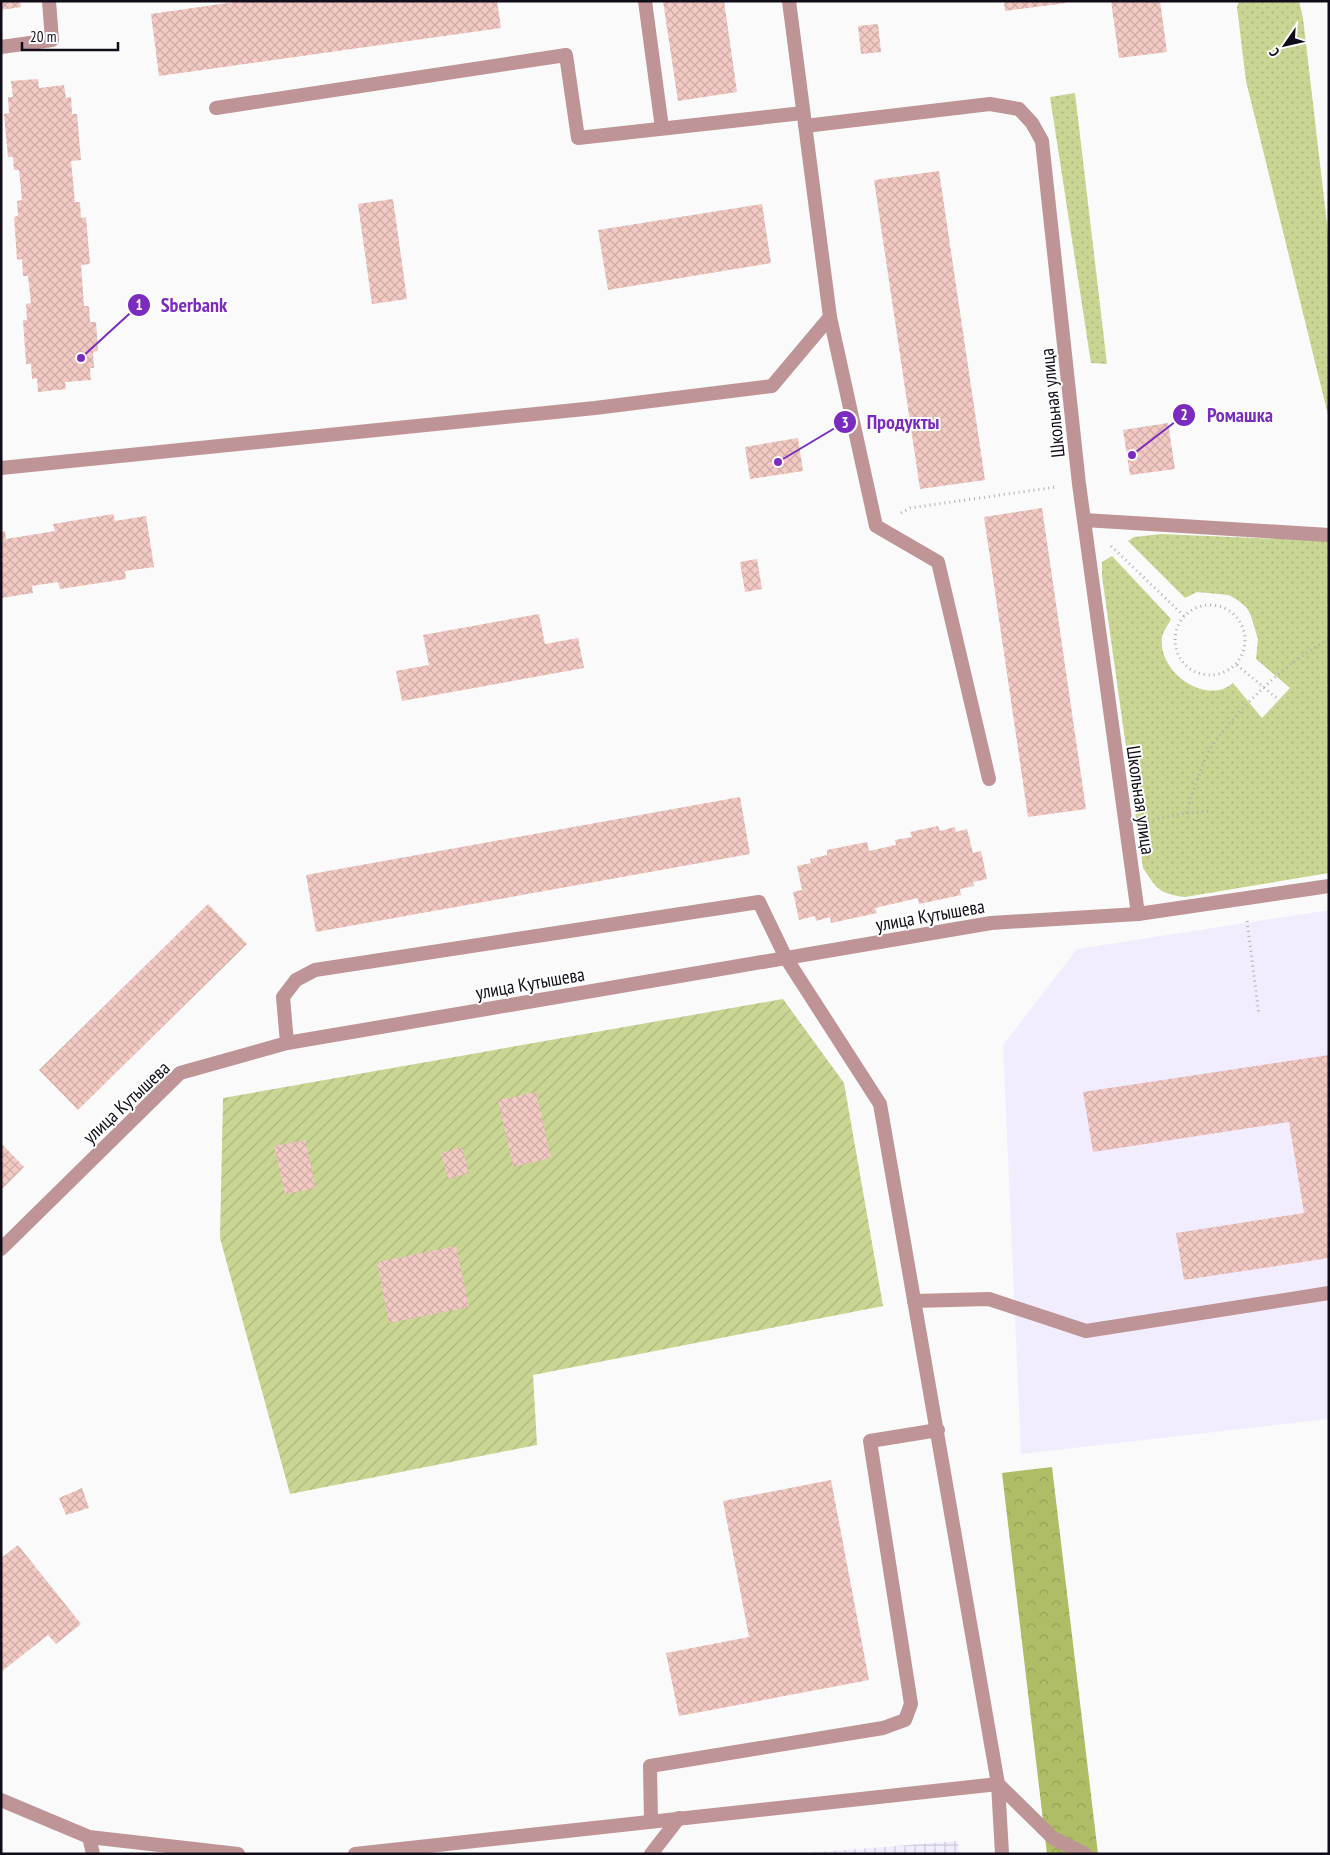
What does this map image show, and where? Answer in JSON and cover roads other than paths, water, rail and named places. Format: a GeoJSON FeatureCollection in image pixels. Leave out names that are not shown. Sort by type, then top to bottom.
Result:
{"type":"FeatureCollection","features":[{"type":"Feature","properties":{"kind":"street"},"geometry":{"type":"LineString","coordinates":[[1,47],[52,40],[49,1]]}},
{"type":"Feature","properties":{"kind":"street"},"geometry":{"type":"LineString","coordinates":[[645,1],[662,128]]}},
{"type":"Feature","properties":{"kind":"street"},"geometry":{"type":"LineString","coordinates":[[788,1],[830,317],[876,526],[938,562],[989,779]]}},
{"type":"Feature","properties":{"kind":"street","name":"Школьная улица"},"geometry":{"type":"LineString","coordinates":[[216,108],[566,55],[578,138],[662,128],[990,104],[1019,109],[1032,123],[1042,140],[1079,484],[1138,914]]}},
{"type":"Feature","properties":{"kind":"street"},"geometry":{"type":"LineString","coordinates":[[1,468],[595,408],[772,386],[830,317]]}},
{"type":"Feature","properties":{"kind":"street"},"geometry":{"type":"LineString","coordinates":[[1084,520],[1329,535]]}},
{"type":"Feature","properties":{"kind":"street","name":"улица Кутышева"},"geometry":{"type":"LineString","coordinates":[[1,1249],[180,1073],[287,1044],[991,923],[1138,914],[1329,886]]}},
{"type":"Feature","properties":{"kind":"street"},"geometry":{"type":"LineString","coordinates":[[287,1044],[283,997],[296,980],[315,970],[759,902],[786,958],[880,1104],[998,1784],[1002,1854]]}},
{"type":"Feature","properties":{"kind":"street"},"geometry":{"type":"LineString","coordinates":[[914,1301],[989,1299],[1086,1331],[1329,1293]]}},
{"type":"Feature","properties":{"kind":"street"},"geometry":{"type":"LineString","coordinates":[[651,1821],[650,1766],[883,1728],[904,1720],[911,1704],[870,1441],[938,1430]]}},
{"type":"Feature","properties":{"kind":"street"},"geometry":{"type":"LineString","coordinates":[[355,1854],[998,1784]]}},
{"type":"Feature","properties":{"kind":"street"},"geometry":{"type":"LineString","coordinates":[[998,1784],[1053,1838],[1062,1854]]}},
{"type":"Feature","properties":{"kind":"street"},"geometry":{"type":"LineString","coordinates":[[1,1800],[89,1837],[238,1854]]}},
{"type":"Feature","properties":{"kind":"street"},"geometry":{"type":"LineString","coordinates":[[651,1854],[679,1818]]}},
{"type":"Feature","properties":{"kind":"street"},"geometry":{"type":"LineString","coordinates":[[89,1837],[93,1854]]}},
{"type":"Feature","properties":{"kind":"street"},"geometry":{"type":"LineString","coordinates":[[1053,1838],[1085,1854]]}},
{"type":"Feature","properties":{"kind":"place","name":"Sberbank"},"geometry":{"type":"Point","coordinates":[81,358]}},
{"type":"Feature","properties":{"kind":"place","name":"Ромашка"},"geometry":{"type":"Point","coordinates":[1132,455]}},
{"type":"Feature","properties":{"kind":"place","name":"Продукты"},"geometry":{"type":"Point","coordinates":[778,462]}}]}
